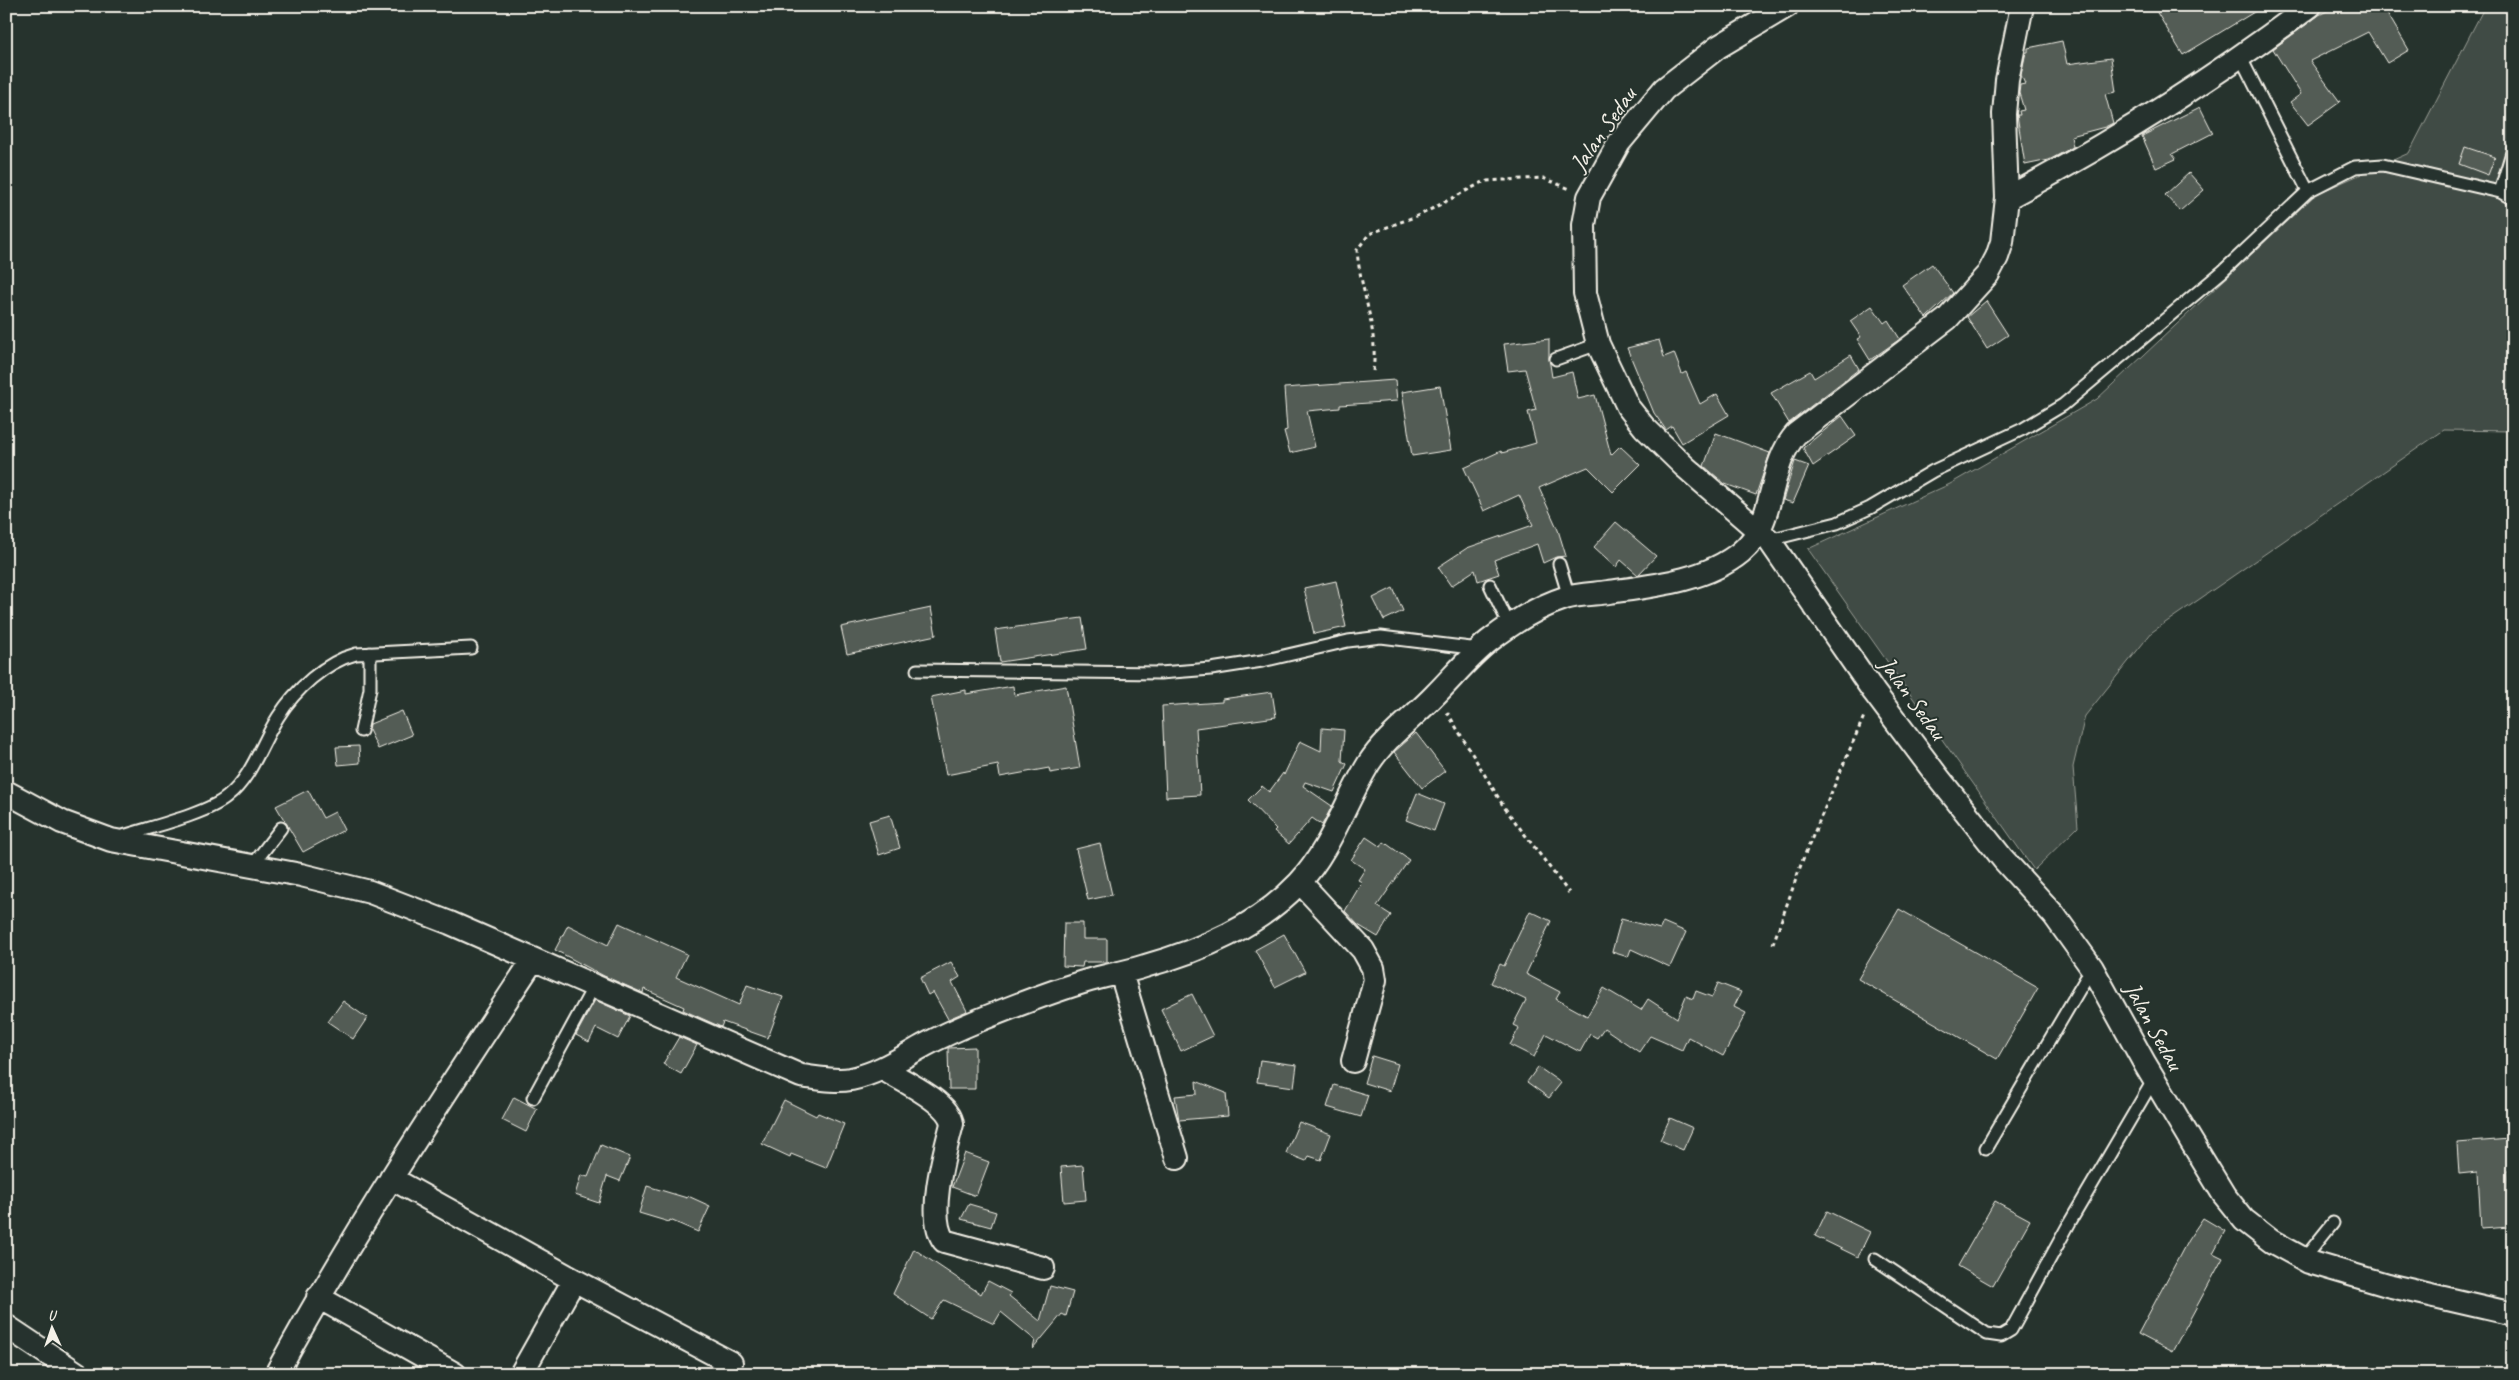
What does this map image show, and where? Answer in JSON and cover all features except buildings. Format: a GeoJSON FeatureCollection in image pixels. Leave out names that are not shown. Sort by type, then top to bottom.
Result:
{"type":"FeatureCollection","features":[{"type":"Feature","properties":{"kind":"street","name":"Jalan Sedau"},"geometry":{"type":"LineString","coordinates":[[1787,6],[1718,47],[1664,90],[1620,142],[1589,197],[1584,225],[1583,260],[1585,293],[1598,344],[1628,407],[1644,427],[1684,466],[1765,535],[1874,692],[1970,818],[2054,915],[2092,968],[2154,1079],[2224,1195],[2244,1220],[2271,1241],[2304,1259],[2387,1285],[2513,1314]]}},
{"type":"Feature","properties":{"kind":"street"},"geometry":{"type":"LineString","coordinates":[[6,792],[62,822],[112,840],[334,882],[370,892],[450,923],[801,1076],[834,1080],[850,1079],[883,1069],[928,1043],[979,1021],[1086,981],[1121,973],[1208,945],[1250,923],[1300,882],[1313,866],[1333,832],[1348,799],[1376,753],[1436,695],[1479,649],[1509,625],[1534,611],[1569,597],[1639,588],[1682,579],[1716,567],[1765,535],[1782,457],[1791,440],[1960,308],[1988,274],[2002,242],[2007,198],[2004,114],[2007,80],[2022,6]]}},
{"type":"Feature","properties":{"kind":"street"},"geometry":{"type":"LineString","coordinates":[[2007,198],[2086,156],[2240,56],[2310,6]]}},
{"type":"Feature","properties":{"kind":"street"},"geometry":{"type":"LineString","coordinates":[[1300,882],[1363,950],[1373,968],[1375,980],[1353,1061]]}},
{"type":"Feature","properties":{"kind":"street"},"geometry":{"type":"LineString","coordinates":[[276,1374],[318,1297],[392,1178],[533,960]]}},
{"type":"Feature","properties":{"kind":"street"},"geometry":{"type":"LineString","coordinates":[[1121,973],[1177,1158]]}},
{"type":"Feature","properties":{"kind":"street"},"geometry":{"type":"LineString","coordinates":[[883,1069],[943,1106],[952,1118],[943,1161],[938,1201],[938,1226],[944,1240],[1043,1268]]}},
{"type":"Feature","properties":{"kind":"street"},"geometry":{"type":"LineString","coordinates":[[392,1178],[574,1280],[730,1363]]}},
{"type":"Feature","properties":{"kind":"street"},"geometry":{"type":"LineString","coordinates":[[521,1374],[574,1280]]}},
{"type":"Feature","properties":{"kind":"street"},"geometry":{"type":"LineString","coordinates":[[318,1297],[455,1374]]}},
{"type":"Feature","properties":{"kind":"street"},"geometry":{"type":"LineString","coordinates":[[6,1326],[78,1374]]}},
{"type":"Feature","properties":{"kind":"lane"},"geometry":{"type":"LineString","coordinates":[[2240,56],[2308,191]]}},
{"type":"Feature","properties":{"kind":"lane"},"geometry":{"type":"LineString","coordinates":[[2500,192],[2513,149]]}},
{"type":"Feature","properties":{"kind":"lane"},"geometry":{"type":"LineString","coordinates":[[1765,535],[1837,523],[1870,508],[1959,458],[2023,428],[2063,405],[2223,271],[2308,191],[2355,168],[2383,165],[2500,192],[2513,199]]}},
{"type":"Feature","properties":{"kind":"lane"},"geometry":{"type":"LineString","coordinates":[[1556,359],[1598,344]]}},
{"type":"Feature","properties":{"kind":"lane"},"geometry":{"type":"LineString","coordinates":[[1558,564],[1569,597]]}},
{"type":"Feature","properties":{"kind":"lane"},"geometry":{"type":"LineString","coordinates":[[1490,585],[1509,625]]}},
{"type":"Feature","properties":{"kind":"lane"},"geometry":{"type":"LineString","coordinates":[[917,670],[1168,672],[1211,669],[1262,661],[1348,641],[1381,637],[1479,649]]}},
{"type":"Feature","properties":{"kind":"lane"},"geometry":{"type":"LineString","coordinates":[[112,840],[207,808],[227,797],[258,756],[278,717],[298,691],[330,664],[343,657],[370,653],[471,648]]}},
{"type":"Feature","properties":{"kind":"lane"},"geometry":{"type":"LineString","coordinates":[[361,731],[370,690],[370,653]]}},
{"type":"Feature","properties":{"kind":"lane"},"geometry":{"type":"LineString","coordinates":[[252,866],[281,828]]}},
{"type":"Feature","properties":{"kind":"lane"},"geometry":{"type":"LineString","coordinates":[[1986,1148],[2092,968]]}},
{"type":"Feature","properties":{"kind":"lane"},"geometry":{"type":"LineString","coordinates":[[533,1098],[594,986]]}},
{"type":"Feature","properties":{"kind":"lane"},"geometry":{"type":"LineString","coordinates":[[1875,1259],[1987,1334],[2001,1336],[2011,1330],[2070,1222],[2154,1079]]}},
{"type":"Feature","properties":{"kind":"lane"},"geometry":{"type":"LineString","coordinates":[[2304,1259],[2333,1223]]}},
{"type":"Feature","properties":{"kind":"path"},"geometry":{"type":"LineString","coordinates":[[1373,371],[1375,356],[1372,318],[1359,276],[1357,250],[1369,234],[1422,214],[1485,181],[1543,178],[1589,197]]}},
{"type":"Feature","properties":{"kind":"path"},"geometry":{"type":"LineString","coordinates":[[1773,944],[1803,859],[1874,692]]}},
{"type":"Feature","properties":{"kind":"path"},"geometry":{"type":"LineString","coordinates":[[1436,695],[1504,807],[1568,893]]}},
{"type":"Feature","properties":{"kind":"shaded area"},"geometry":{"type":"Polygon","coordinates":[[[2485,6],[2513,6],[2513,431],[2444,430],[2152,632],[2085,716],[2073,767],[2078,827],[2034,870],[1808,549],[1950,484],[2097,399],[2316,194],[2409,153],[2485,6]]]}}]}
